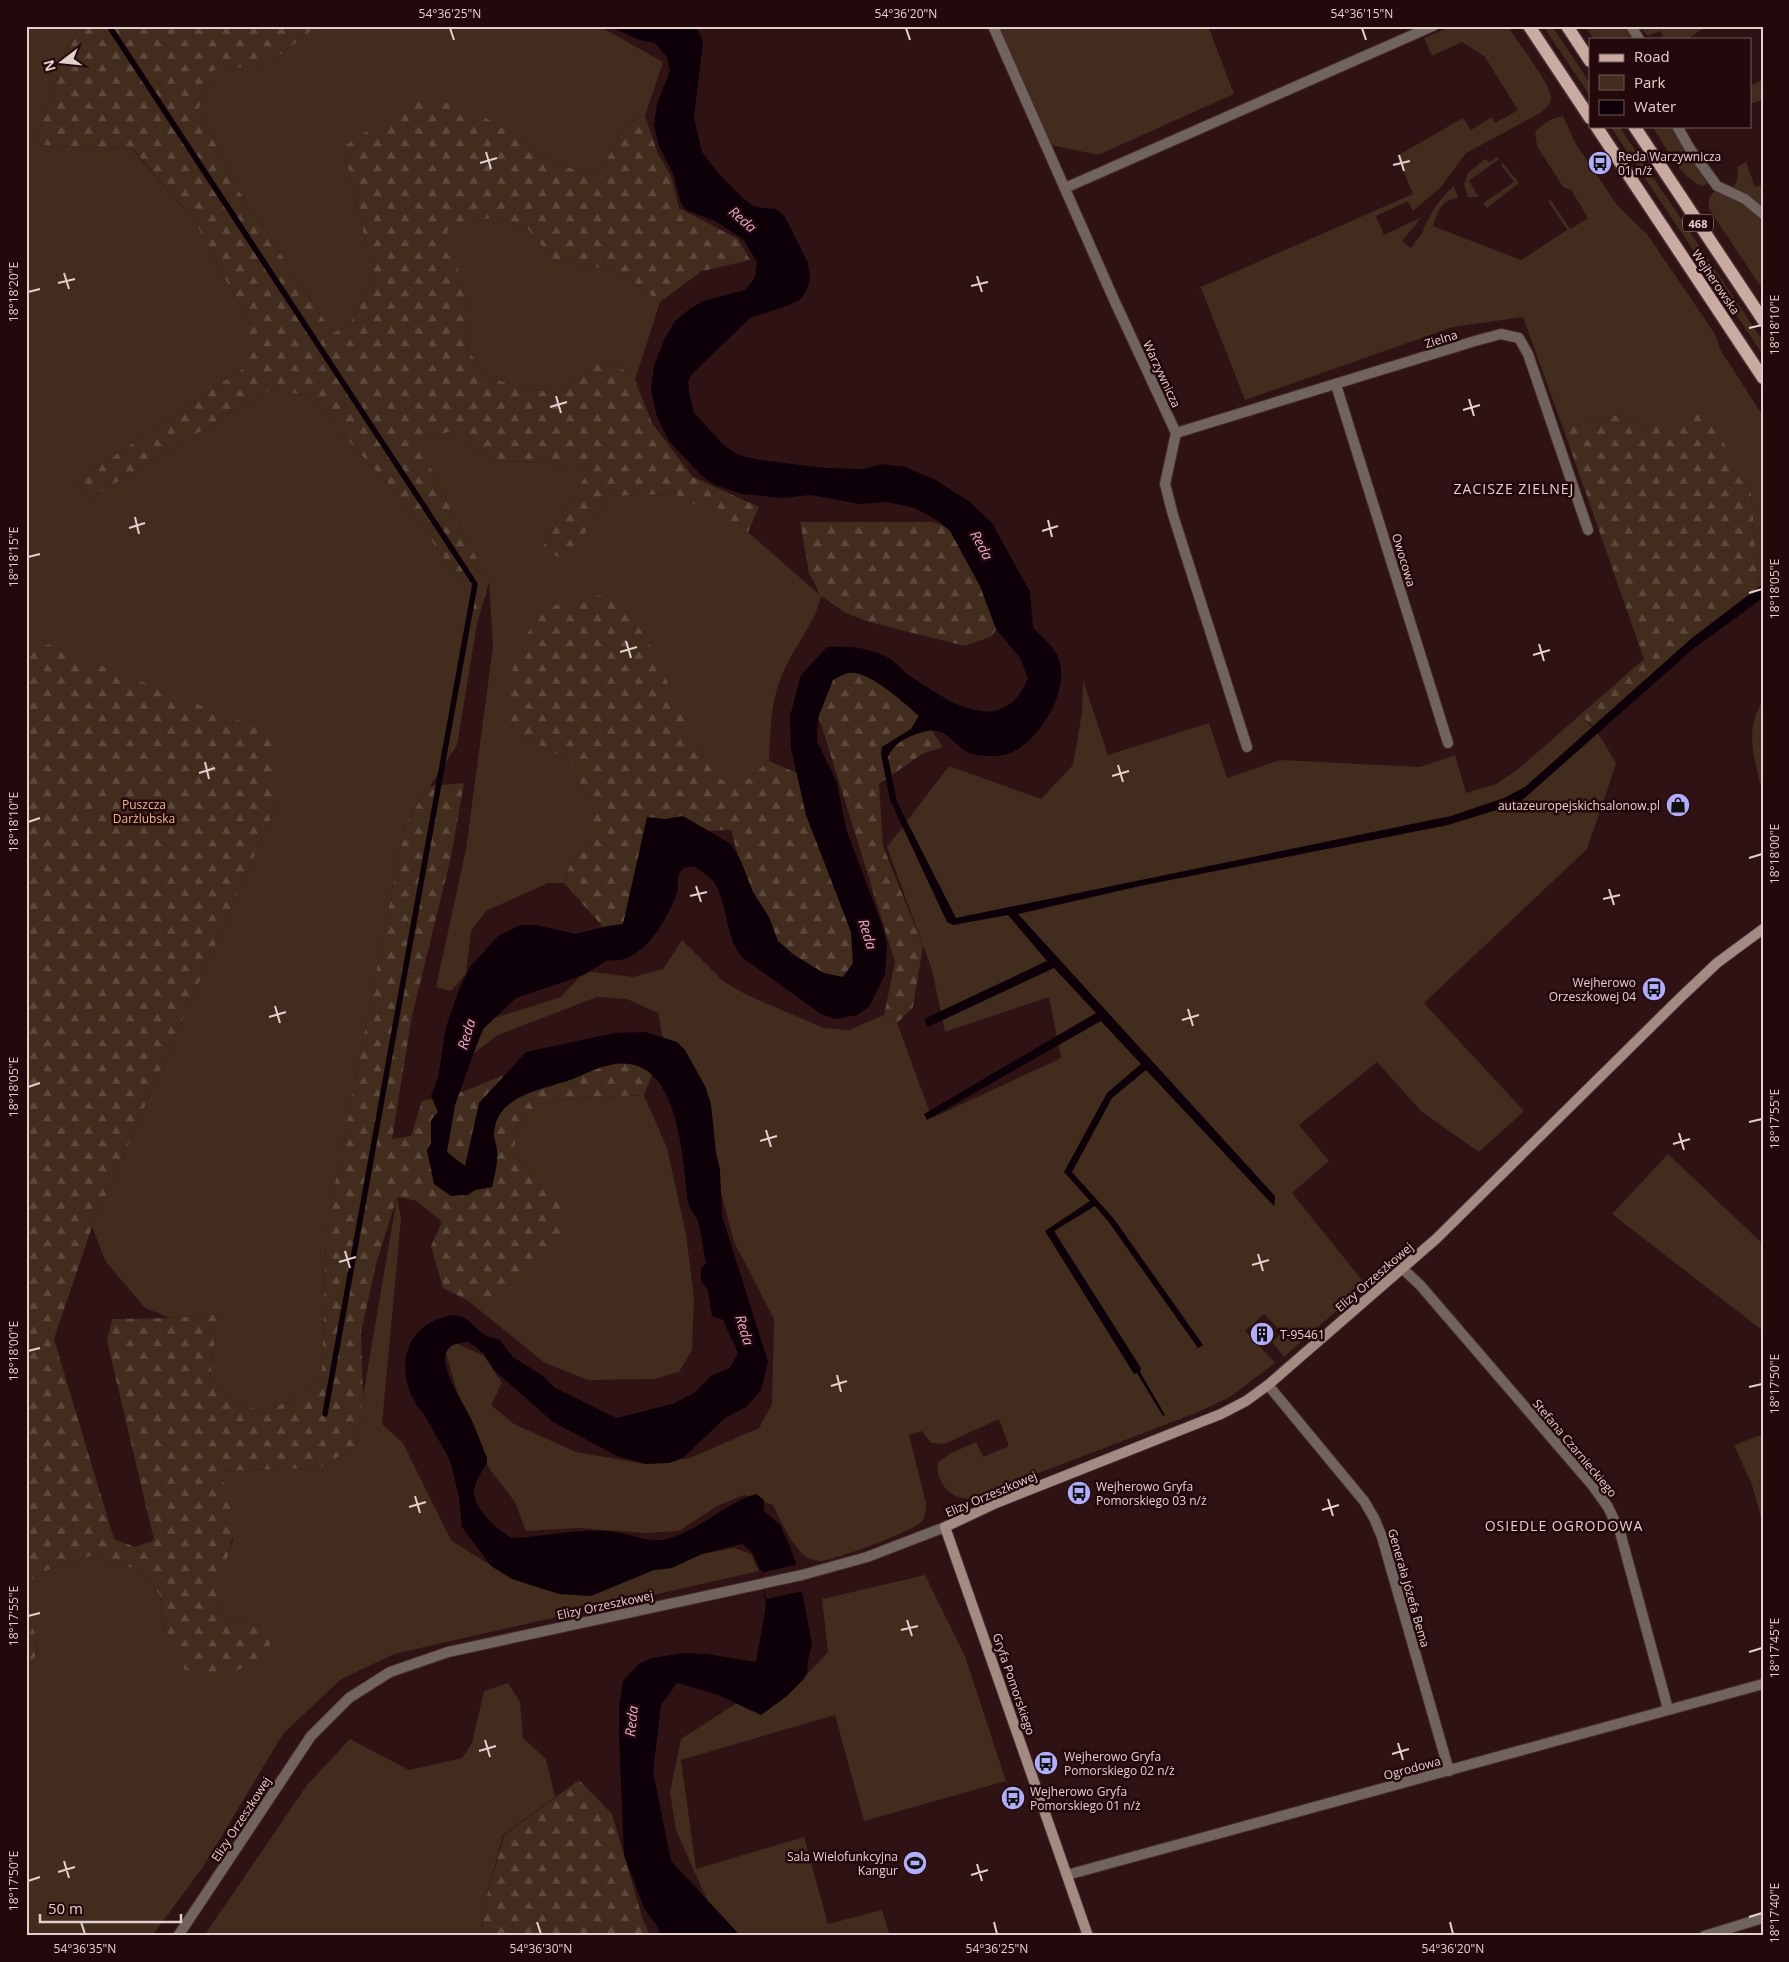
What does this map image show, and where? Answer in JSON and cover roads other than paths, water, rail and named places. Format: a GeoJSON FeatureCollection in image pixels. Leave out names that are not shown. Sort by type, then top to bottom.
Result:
{"type":"FeatureCollection","features":[{"type":"Feature","properties":{"kind":"main road"},"geometry":{"type":"LineString","coordinates":[[1529,26],[1589,116]]}},
{"type":"Feature","properties":{"kind":"main road"},"geometry":{"type":"LineString","coordinates":[[1567,26],[1589,59]]}},
{"type":"Feature","properties":{"kind":"main road","name":"Wejherowska"},"geometry":{"type":"LineString","coordinates":[[1597,128],[1763,378]]}},
{"type":"Feature","properties":{"kind":"main road","name":"Wejherowska"},"geometry":{"type":"LineString","coordinates":[[1635,128],[1763,320]]}},
{"type":"Feature","properties":{"kind":"street","name":"Warzywnicza"},"geometry":{"type":"LineString","coordinates":[[993,26],[1115,302],[1176,433]]}},
{"type":"Feature","properties":{"kind":"street"},"geometry":{"type":"LineString","coordinates":[[1066,188],[1433,26]]}},
{"type":"Feature","properties":{"kind":"street"},"geometry":{"type":"LineString","coordinates":[[1631,26],[1637,38]]}},
{"type":"Feature","properties":{"kind":"street"},"geometry":{"type":"LineString","coordinates":[[1678,128],[1690,149],[1717,186],[1745,200],[1763,214]]}},
{"type":"Feature","properties":{"kind":"street","name":"Zielna"},"geometry":{"type":"LineString","coordinates":[[1176,433],[1501,334],[1518,338],[1528,354],[1588,530]]}},
{"type":"Feature","properties":{"kind":"street","name":"Owocowa"},"geometry":{"type":"LineString","coordinates":[[1336,385],[1448,743]]}},
{"type":"Feature","properties":{"kind":"street"},"geometry":{"type":"LineString","coordinates":[[1176,433],[1165,484],[1173,515],[1247,747]]}},
{"type":"Feature","properties":{"kind":"street","name":"Elizy Orzeszkowej"},"geometry":{"type":"LineString","coordinates":[[178,1936],[311,1736],[349,1698],[390,1672],[448,1652],[763,1584],[867,1557],[945,1527],[996,1503],[1221,1414],[1246,1401],[1268,1385],[1436,1239],[1679,999],[1717,963],[1763,929]]}},
{"type":"Feature","properties":{"kind":"street","name":"Stefana Czarnieckiego"},"geometry":{"type":"LineString","coordinates":[[1403,1269],[1587,1478],[1608,1507],[1620,1532],[1668,1710]]}},
{"type":"Feature","properties":{"kind":"street","name":"Generała Józefa Bema"},"geometry":{"type":"LineString","coordinates":[[1268,1385],[1364,1501],[1374,1518],[1382,1537],[1449,1771]]}},
{"type":"Feature","properties":{"kind":"street","name":"Gryfa Pomorskiego"},"geometry":{"type":"LineString","coordinates":[[945,1527],[1088,1936]]}},
{"type":"Feature","properties":{"kind":"street","name":"Ogrodowa"},"geometry":{"type":"LineString","coordinates":[[1067,1875],[1763,1684]]}},
{"type":"Feature","properties":{"kind":"street"},"geometry":{"type":"LineString","coordinates":[[1704,1936],[1763,1918]]}},
{"type":"Feature","properties":{"kind":"water","name":"Reda"},"geometry":{"type":"Polygon","coordinates":[[[609,26],[696,26],[703,42],[694,118],[702,152],[718,173],[744,199],[755,207],[776,209],[785,217],[808,263],[810,280],[800,300],[750,318],[692,374],[688,382],[694,413],[724,445],[738,455],[760,460],[824,468],[863,469],[882,464],[905,467],[934,479],[970,502],[992,523],[1030,592],[1033,628],[1052,647],[1059,660],[1061,673],[1060,687],[1055,702],[1039,730],[1016,750],[999,756],[973,754],[964,750],[948,736],[939,732],[928,731],[905,739],[891,751],[888,757],[897,802],[956,918],[1451,816],[1504,798],[1525,787],[1691,639],[1763,584],[1763,598],[1693,649],[1519,803],[1448,825],[1140,886],[1018,914],[1275,1196],[1274,1206],[1146,1070],[1112,1098],[1072,1172],[1114,1219],[1203,1345],[1198,1348],[1108,1221],[1095,1206],[1054,1231],[1141,1368],[1140,1372],[1165,1415],[1163,1416],[1137,1373],[1134,1374],[1045,1231],[1090,1201],[1064,1172],[1107,1093],[1141,1064],[1101,1021],[927,1120],[924,1114],[1096,1013],[1054,968],[928,1027],[924,1019],[1047,961],[1008,915],[953,925],[947,922],[890,800],[881,754],[882,747],[911,729],[919,716],[876,682],[856,673],[848,673],[833,680],[818,718],[817,741],[837,783],[846,829],[882,925],[887,944],[885,974],[869,1007],[857,1015],[836,1019],[821,1014],[743,958],[733,942],[721,896],[716,885],[698,869],[689,867],[679,873],[677,893],[673,904],[660,928],[642,949],[632,956],[620,960],[608,960],[584,975],[516,998],[482,1030],[455,1105],[447,1152],[465,1166],[479,1103],[526,1052],[615,1033],[645,1032],[677,1042],[685,1050],[705,1086],[711,1104],[716,1153],[720,1170],[722,1216],[768,1362],[761,1390],[746,1407],[725,1418],[683,1458],[669,1463],[646,1464],[617,1456],[553,1422],[494,1370],[484,1354],[469,1342],[451,1346],[447,1350],[445,1357],[448,1374],[472,1420],[487,1458],[487,1463],[479,1476],[474,1491],[477,1505],[487,1518],[511,1538],[571,1532],[607,1531],[644,1539],[667,1539],[690,1530],[744,1498],[756,1494],[764,1500],[764,1511],[780,1525],[797,1566],[812,1644],[807,1673],[803,1680],[787,1696],[761,1715],[716,1694],[677,1683],[661,1705],[653,1771],[671,1861],[737,1932],[736,1936],[662,1936],[656,1924],[645,1910],[624,1855],[619,1707],[623,1681],[639,1664],[652,1658],[684,1653],[707,1654],[756,1662],[766,1606],[761,1573],[763,1571],[760,1570],[752,1552],[742,1544],[702,1554],[672,1568],[654,1570],[591,1596],[559,1594],[512,1579],[491,1566],[462,1527],[459,1497],[450,1460],[424,1414],[415,1402],[409,1389],[406,1375],[406,1361],[409,1348],[415,1336],[425,1326],[453,1315],[468,1320],[486,1336],[499,1339],[513,1357],[543,1376],[555,1388],[617,1418],[672,1404],[694,1393],[711,1376],[730,1368],[738,1353],[723,1320],[712,1316],[708,1291],[701,1280],[701,1269],[706,1263],[701,1232],[688,1202],[681,1143],[676,1121],[669,1101],[659,1083],[647,1071],[623,1063],[601,1067],[524,1095],[512,1102],[503,1110],[497,1121],[494,1135],[497,1159],[492,1187],[475,1190],[468,1195],[451,1196],[434,1184],[427,1150],[431,1143],[431,1120],[438,1112],[431,1096],[438,1078],[446,1027],[460,987],[470,967],[498,936],[521,925],[536,925],[576,934],[623,924],[647,817],[666,819],[683,816],[731,844],[741,861],[753,892],[769,917],[778,941],[794,955],[824,973],[843,977],[853,963],[851,932],[806,815],[791,748],[790,716],[801,675],[827,647],[865,649],[890,659],[904,672],[946,699],[973,710],[986,711],[998,710],[1010,704],[1020,694],[1028,678],[1020,658],[996,629],[980,586],[950,531],[938,521],[915,508],[887,502],[860,504],[810,495],[784,498],[742,494],[715,485],[701,475],[669,441],[657,417],[651,389],[654,366],[664,340],[675,321],[691,308],[703,301],[745,290],[755,278],[757,262],[744,240],[717,222],[686,210],[681,203],[673,173],[659,146],[654,125],[657,104],[670,71],[667,57],[655,43],[640,40],[609,26]]]}},
{"type":"Feature","properties":{"kind":"waterway"},"geometry":{"type":"LineString","coordinates":[[109,26],[475,584],[325,1414]]}},
{"type":"Feature","properties":{"kind":"place","name":"Reda Warzywnicza 01 n/ż"},"geometry":{"type":"Point","coordinates":[1600,163]}},
{"type":"Feature","properties":{"kind":"place","name":"autazeuropejskichsalonow.pl"},"geometry":{"type":"Point","coordinates":[1678,805]}},
{"type":"Feature","properties":{"kind":"place","name":"Wejherowo Orzeszkowej 04"},"geometry":{"type":"Point","coordinates":[1654,989]}},
{"type":"Feature","properties":{"kind":"place","name":"T-95461"},"geometry":{"type":"Point","coordinates":[1262,1334]}},
{"type":"Feature","properties":{"kind":"place","name":"Wejherowo Gryfa Pomorskiego 03 n/ż"},"geometry":{"type":"Point","coordinates":[1079,1493]}},
{"type":"Feature","properties":{"kind":"place","name":"Wejherowo Gryfa Pomorskiego 02 n/ż"},"geometry":{"type":"Point","coordinates":[1046,1763]}},
{"type":"Feature","properties":{"kind":"place","name":"Wejherowo Gryfa Pomorskiego 01 n/ż"},"geometry":{"type":"Point","coordinates":[1013,1798]}},
{"type":"Feature","properties":{"kind":"place","name":"Sala Wielofunkcyjna Kangur"},"geometry":{"type":"Point","coordinates":[915,1863]}},
{"type":"Feature","properties":{"kind":"district","name":"ZACISZE ZIELNEJ"},"geometry":{"type":"Point","coordinates":[1514,488]}},
{"type":"Feature","properties":{"kind":"district","name":"OSIEDLE OGRODOWA"},"geometry":{"type":"Point","coordinates":[1564,1525]}},
{"type":"Feature","properties":{"kind":"park label","name":"Puszcza Darżlubska"},"geometry":{"type":"Point","coordinates":[144,811]}}]}
